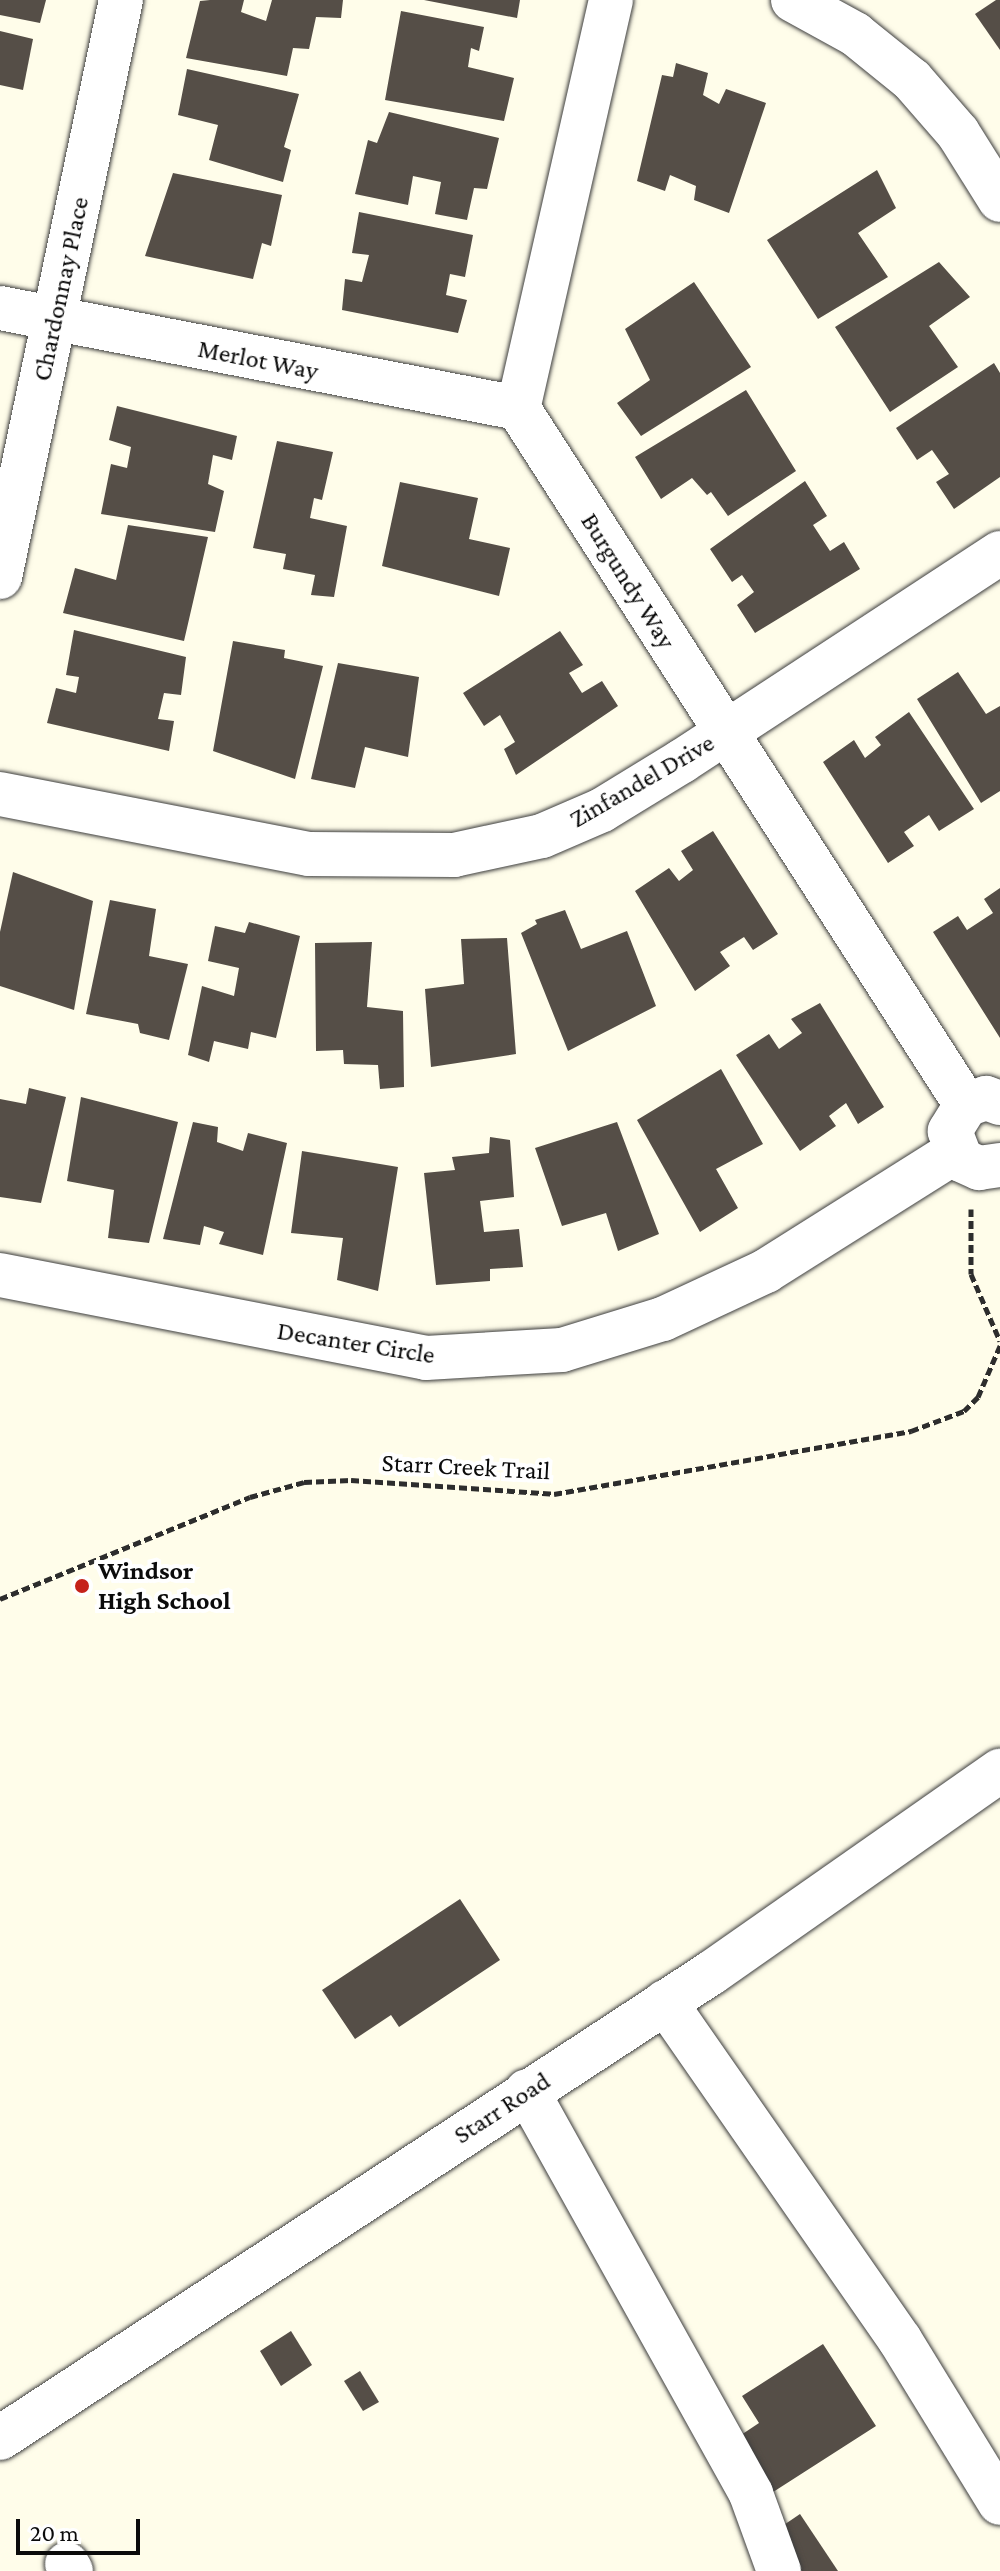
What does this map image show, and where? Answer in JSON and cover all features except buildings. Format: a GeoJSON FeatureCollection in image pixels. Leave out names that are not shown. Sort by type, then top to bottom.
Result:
{"type":"FeatureCollection","features":[{"type":"Feature","properties":{"kind":"street","name":"Chardonnay Place"},"geometry":{"type":"LineString","coordinates":[[0,577],[121,0]]}},
{"type":"Feature","properties":{"kind":"street"},"geometry":{"type":"LineString","coordinates":[[518,408],[611,0]]}},
{"type":"Feature","properties":{"kind":"street"},"geometry":{"type":"LineString","coordinates":[[793,0],[855,34],[912,80],[958,133],[1000,200]]}},
{"type":"Feature","properties":{"kind":"street","name":"Merlot Way"},"geometry":{"type":"LineString","coordinates":[[0,308],[518,408]]}},
{"type":"Feature","properties":{"kind":"street","name":"Burgundy Way"},"geometry":{"type":"LineString","coordinates":[[518,408],[725,733],[983,1104]]}},
{"type":"Feature","properties":{"kind":"street","name":"Zinfandel Drive"},"geometry":{"type":"LineString","coordinates":[[0,794],[309,854],[454,855],[542,836],[602,810],[1000,553]]}},
{"type":"Feature","properties":{"kind":"street"},"geometry":{"type":"LineString","coordinates":[[983,1104],[950,1131],[955,1152],[970,1165],[1000,1165]]}},
{"type":"Feature","properties":{"kind":"street","name":"Decanter Circle"},"geometry":{"type":"LineString","coordinates":[[0,1275],[426,1358],[562,1350],[663,1319],[766,1271],[955,1152]]}},
{"type":"Feature","properties":{"kind":"street","name":"Starr Road"},"geometry":{"type":"LineString","coordinates":[[0,2438],[996,1781]]}},
{"type":"Feature","properties":{"kind":"street"},"geometry":{"type":"LineString","coordinates":[[665,2002],[900,2340],[1000,2503]]}},
{"type":"Feature","properties":{"kind":"street"},"geometry":{"type":"LineString","coordinates":[[527,2091],[751,2494],[779,2571]]}},
{"type":"Feature","properties":{"kind":"path","name":"Starr Creek Trail"},"geometry":{"type":"LineString","coordinates":[[0,1599],[236,1502],[304,1482],[351,1480],[554,1494],[937,1424],[964,1411],[978,1397],[1000,1344],[971,1274],[971,1206]]}},
{"type":"Feature","properties":{"kind":"place","name":"Windsor High School"},"geometry":{"type":"Point","coordinates":[82,1586]}}]}
